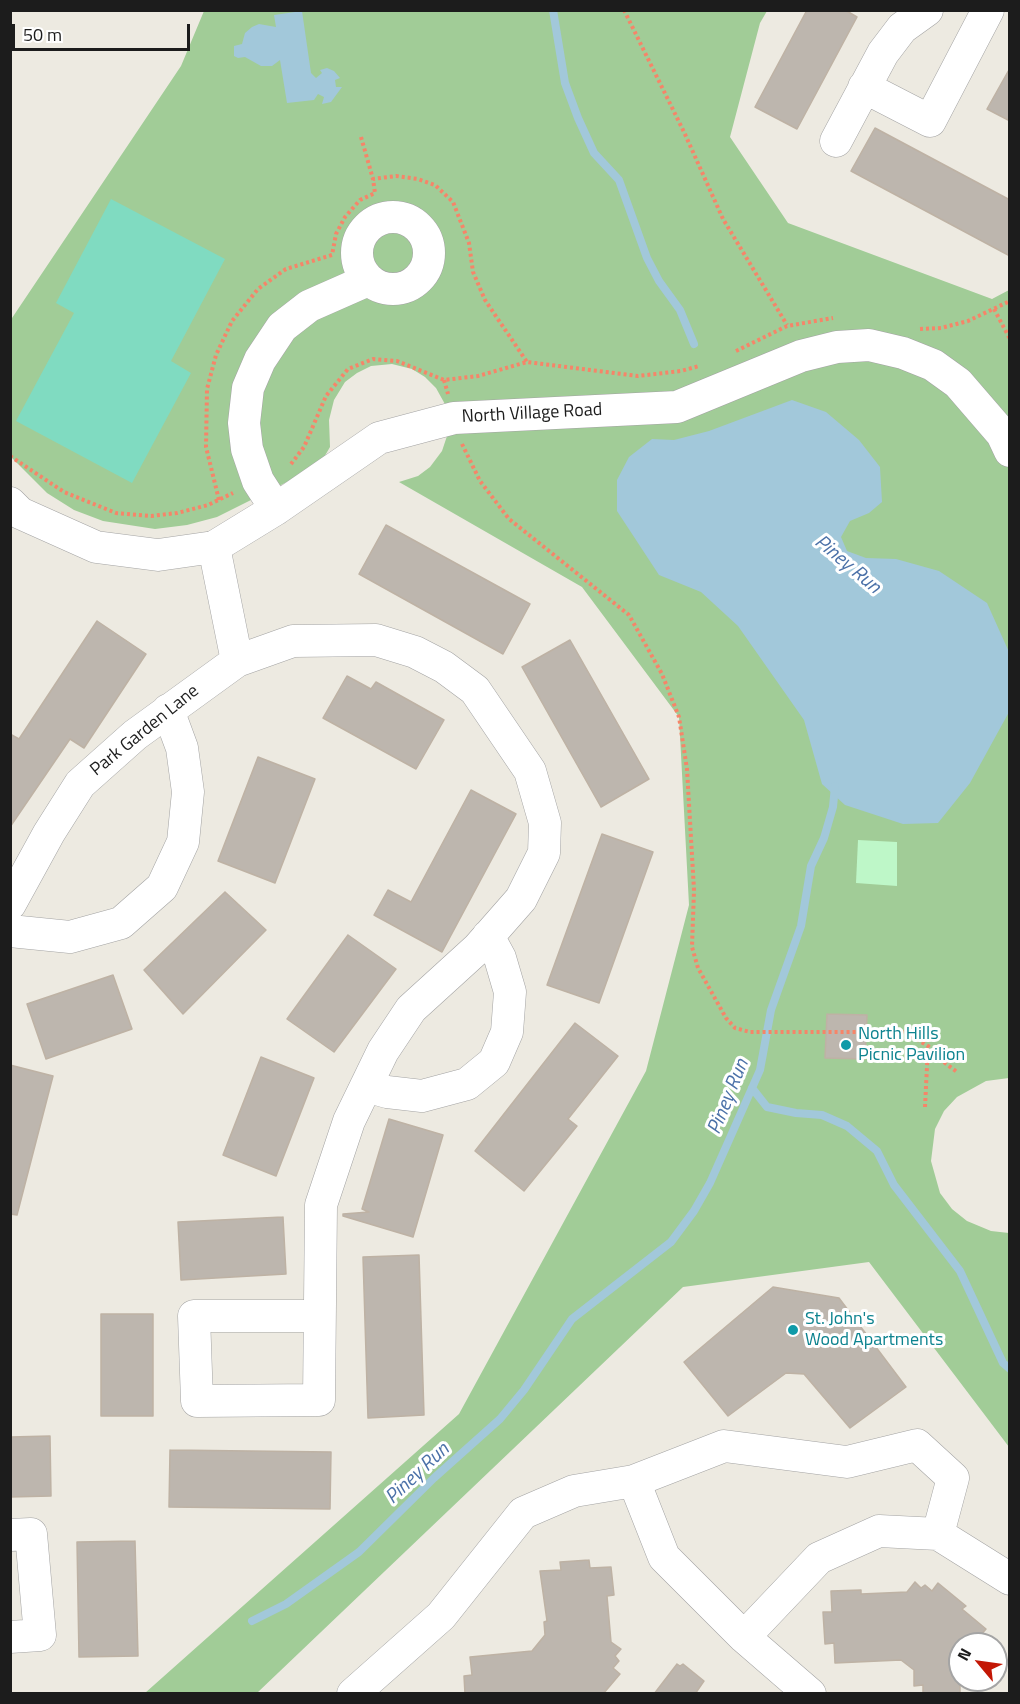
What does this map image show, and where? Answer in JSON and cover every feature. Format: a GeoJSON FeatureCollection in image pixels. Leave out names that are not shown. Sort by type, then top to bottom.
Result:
{"type":"FeatureCollection","features":[{"type":"Feature","properties":{"kind":"street"},"geometry":{"type":"LineString","coordinates":[[836,141],[864,87],[902,28],[927,10]]}},
{"type":"Feature","properties":{"kind":"street"},"geometry":{"type":"LineString","coordinates":[[864,87],[930,121],[988,10]]}},
{"type":"Feature","properties":{"kind":"street"},"geometry":{"type":"LineString","coordinates":[[276,509],[258,481],[247,449],[244,423],[248,388],[260,360],[282,327],[309,306],[368,280]]}},
{"type":"Feature","properties":{"kind":"street","name":"North Village Road"},"geometry":{"type":"LineString","coordinates":[[10,503],[20,513],[96,547],[158,555],[214,547],[276,509],[379,438],[454,418],[677,407],[801,356],[837,346],[869,345],[903,353],[933,365],[958,382],[982,407],[1002,434],[1010,452]]}},
{"type":"Feature","properties":{"kind":"street"},"geometry":{"type":"LineString","coordinates":[[214,547],[237,661]]}},
{"type":"Feature","properties":{"kind":"street","name":"Park Garden Lane"},"geometry":{"type":"LineString","coordinates":[[10,904],[49,832],[80,784],[168,710],[237,661],[293,641],[376,640],[415,652],[444,667],[475,690],[530,771],[545,823],[544,853],[521,899],[488,936],[411,1009],[383,1050],[349,1121],[321,1205],[320,1316],[319,1400],[196,1401],[194,1316],[320,1316]]}},
{"type":"Feature","properties":{"kind":"street"},"geometry":{"type":"LineString","coordinates":[[10,931],[70,937],[121,923],[162,887],[183,842],[188,792],[182,748],[168,710]]}},
{"type":"Feature","properties":{"kind":"street"},"geometry":{"type":"LineString","coordinates":[[366,1086],[387,1092],[422,1096],[467,1084],[494,1062],[507,1032],[510,992],[500,958],[488,936]]}},
{"type":"Feature","properties":{"kind":"street"},"geometry":{"type":"LineString","coordinates":[[352,1694],[441,1616],[523,1513],[574,1491],[634,1481],[724,1446],[847,1462],[916,1445],[953,1478],[938,1534]]}},
{"type":"Feature","properties":{"kind":"street"},"geometry":{"type":"LineString","coordinates":[[634,1481],[664,1557],[744,1637],[810,1694]]}},
{"type":"Feature","properties":{"kind":"street"},"geometry":{"type":"LineString","coordinates":[[744,1637],[819,1558],[879,1531],[938,1534],[1010,1579]]}},
{"type":"Feature","properties":{"kind":"street"},"geometry":{"type":"LineString","coordinates":[[10,1535],[31,1534],[40,1635],[10,1638]]}},
{"type":"Feature","properties":{"kind":"path"},"geometry":{"type":"LineString","coordinates":[[624,10],[684,132],[723,219],[787,326],[801,356]]}},
{"type":"Feature","properties":{"kind":"path"},"geometry":{"type":"LineString","coordinates":[[361,136],[375,178],[396,176],[418,179],[435,185],[453,202],[469,243],[472,272],[485,300],[527,362]]}},
{"type":"Feature","properties":{"kind":"path"},"geometry":{"type":"LineString","coordinates":[[1010,301],[994,309],[1010,339]]}},
{"type":"Feature","properties":{"kind":"path"},"geometry":{"type":"LineString","coordinates":[[733,352],[787,326]]}},
{"type":"Feature","properties":{"kind":"path"},"geometry":{"type":"LineString","coordinates":[[10,456],[64,492],[116,513],[151,516],[177,513],[208,505],[290,465],[304,447],[326,396],[348,369],[373,360],[397,361],[444,380],[478,376],[527,362],[638,376],[681,371],[703,365]]}},
{"type":"Feature","properties":{"kind":"path"},"geometry":{"type":"LineString","coordinates":[[444,380],[462,444],[480,482],[509,519],[629,615],[662,674],[680,717],[687,768],[693,879],[692,946],[698,968],[726,1018],[735,1028],[750,1032],[904,1032],[928,1046],[957,1071]]}},
{"type":"Feature","properties":{"kind":"path"},"geometry":{"type":"LineString","coordinates":[[925,1107],[928,1046]]}},
{"type":"Feature","properties":{"kind":"green space"},"geometry":{"type":"Polygon","coordinates":[[[204,11],[767,11],[760,23],[730,137],[788,223],[992,299],[1009,290],[1009,1078],[986,1081],[957,1097],[944,1111],[935,1129],[931,1161],[940,1193],[952,1209],[967,1221],[991,1231],[1009,1233],[1009,1447],[869,1262],[683,1287],[257,1693],[145,1693],[459,1414],[646,1071],[689,905],[679,717],[582,587],[399,482],[418,476],[430,467],[442,451],[447,436],[446,406],[436,388],[425,377],[412,369],[392,364],[371,366],[357,373],[345,382],[334,400],[329,420],[330,447],[319,466],[217,517],[187,525],[155,529],[103,521],[74,510],[47,493],[11,457],[10,321],[181,66],[204,11]]]}},
{"type":"Feature","properties":{"kind":"green space"},"geometry":{"type":"Polygon","coordinates":[[[111,199],[225,259],[171,361],[191,373],[132,483],[16,421],[74,313],[56,303],[111,199]]]}},
{"type":"Feature","properties":{"kind":"green space"},"geometry":{"type":"Polygon","coordinates":[[[858,840],[897,842],[897,886],[856,883],[858,840]]]}},
{"type":"Feature","properties":{"kind":"water"},"geometry":{"type":"Polygon","coordinates":[[[302,11],[311,73],[316,78],[322,73],[320,70],[327,68],[334,71],[340,78],[335,80],[336,87],[342,87],[331,102],[322,104],[324,97],[318,94],[314,100],[287,103],[280,60],[272,66],[261,66],[245,57],[234,56],[234,46],[242,44],[245,33],[252,27],[259,24],[276,27],[274,15],[302,11]]]}},
{"type":"Feature","properties":{"kind":"water"},"geometry":{"type":"Polygon","coordinates":[[[792,400],[826,412],[859,440],[880,467],[882,502],[869,513],[850,521],[841,537],[847,551],[866,558],[896,559],[939,571],[987,603],[1009,652],[1009,712],[970,783],[938,823],[903,824],[845,805],[822,784],[804,720],[738,626],[701,592],[659,575],[617,511],[617,480],[629,457],[652,439],[674,440],[709,431],[792,400]]]}},
{"type":"Feature","properties":{"kind":"building"},"geometry":{"type":"Polygon","coordinates":[[[807,10],[845,10],[857,17],[797,129],[755,107],[807,10]]]}},
{"type":"Feature","properties":{"kind":"building"},"geometry":{"type":"Polygon","coordinates":[[[1010,68],[1010,121],[987,109],[1010,68]]]}},
{"type":"Feature","properties":{"kind":"building"},"geometry":{"type":"Polygon","coordinates":[[[875,128],[1010,200],[1010,256],[851,171],[875,128]]]}},
{"type":"Feature","properties":{"kind":"building"},"geometry":{"type":"Polygon","coordinates":[[[386,525],[530,604],[503,654],[359,574],[386,525]]]}},
{"type":"Feature","properties":{"kind":"building"},"geometry":{"type":"Polygon","coordinates":[[[97,621],[146,654],[84,748],[70,739],[10,827],[10,734],[19,739],[97,621]]]}},
{"type":"Feature","properties":{"kind":"building"},"geometry":{"type":"Polygon","coordinates":[[[570,640],[649,779],[601,807],[522,667],[570,640]]]}},
{"type":"Feature","properties":{"kind":"building"},"geometry":{"type":"Polygon","coordinates":[[[347,676],[371,689],[376,682],[444,720],[416,769],[323,718],[347,676]]]}},
{"type":"Feature","properties":{"kind":"building"},"geometry":{"type":"Polygon","coordinates":[[[258,757],[315,779],[275,883],[218,861],[258,757]]]}},
{"type":"Feature","properties":{"kind":"building"},"geometry":{"type":"Polygon","coordinates":[[[471,790],[516,814],[442,952],[374,915],[388,890],[411,902],[471,790]]]}},
{"type":"Feature","properties":{"kind":"building"},"geometry":{"type":"Polygon","coordinates":[[[602,834],[653,852],[599,1003],[547,985],[602,834]]]}},
{"type":"Feature","properties":{"kind":"building"},"geometry":{"type":"Polygon","coordinates":[[[225,892],[266,930],[183,1014],[144,970],[225,892]]]}},
{"type":"Feature","properties":{"kind":"building"},"geometry":{"type":"Polygon","coordinates":[[[348,935],[396,969],[334,1052],[287,1019],[348,935]]]}},
{"type":"Feature","properties":{"kind":"building"},"geometry":{"type":"Polygon","coordinates":[[[113,975],[132,1029],[46,1059],[27,1004],[113,975]]]}},
{"type":"Feature","properties":{"kind":"building","name":"North Hills Picnic Pavilion"},"geometry":{"type":"Polygon","coordinates":[[[827,1014],[867,1015],[865,1059],[825,1058],[827,1014]]]}},
{"type":"Feature","properties":{"kind":"building"},"geometry":{"type":"Polygon","coordinates":[[[575,1023],[618,1056],[568,1119],[577,1126],[524,1191],[475,1151],[575,1023]]]}},
{"type":"Feature","properties":{"kind":"building"},"geometry":{"type":"Polygon","coordinates":[[[261,1057],[314,1078],[276,1176],[223,1155],[261,1057]]]}},
{"type":"Feature","properties":{"kind":"building"},"geometry":{"type":"Polygon","coordinates":[[[10,1065],[53,1076],[17,1215],[10,1214],[10,1065]]]}},
{"type":"Feature","properties":{"kind":"building"},"geometry":{"type":"Polygon","coordinates":[[[389,1119],[443,1135],[413,1237],[343,1216],[343,1214],[369,1212],[362,1209],[389,1119]]]}},
{"type":"Feature","properties":{"kind":"building"},"geometry":{"type":"Polygon","coordinates":[[[283,1217],[286,1274],[181,1280],[178,1222],[283,1217]]]}},
{"type":"Feature","properties":{"kind":"building"},"geometry":{"type":"Polygon","coordinates":[[[419,1255],[424,1415],[368,1418],[363,1257],[419,1255]]]}},
{"type":"Feature","properties":{"kind":"building","name":"St. John's Wood Apartments"},"geometry":{"type":"Polygon","coordinates":[[[773,1287],[839,1298],[906,1387],[850,1428],[804,1374],[786,1373],[728,1416],[684,1362],[773,1287]]]}},
{"type":"Feature","properties":{"kind":"building"},"geometry":{"type":"Polygon","coordinates":[[[101,1314],[153,1314],[153,1416],[101,1416],[101,1314]]]}},
{"type":"Feature","properties":{"kind":"building"},"geometry":{"type":"Polygon","coordinates":[[[50,1436],[51,1496],[10,1497],[10,1437],[50,1436]]]}},
{"type":"Feature","properties":{"kind":"building"},"geometry":{"type":"Polygon","coordinates":[[[170,1450],[331,1452],[330,1509],[169,1507],[170,1450]]]}},
{"type":"Feature","properties":{"kind":"building"},"geometry":{"type":"Polygon","coordinates":[[[135,1541],[138,1656],[79,1657],[77,1542],[135,1541]]]}},
{"type":"Feature","properties":{"kind":"building"},"geometry":{"type":"Polygon","coordinates":[[[589,1560],[590,1568],[611,1567],[614,1595],[607,1596],[611,1642],[621,1649],[615,1656],[619,1661],[613,1668],[620,1674],[603,1694],[465,1694],[464,1676],[472,1675],[470,1657],[532,1651],[545,1635],[544,1622],[547,1621],[540,1571],[561,1570],[560,1562],[589,1560]]]}},
{"type":"Feature","properties":{"kind":"building"},"geometry":{"type":"Polygon","coordinates":[[[915,1582],[921,1588],[925,1585],[932,1591],[938,1583],[966,1606],[962,1609],[986,1629],[983,1632],[948,1632],[948,1692],[960,1692],[960,1694],[923,1694],[923,1685],[914,1686],[914,1670],[901,1660],[835,1663],[834,1643],[825,1644],[823,1612],[832,1612],[831,1591],[861,1590],[861,1594],[907,1592],[915,1582]]]}},
{"type":"Feature","properties":{"kind":"building"},"geometry":{"type":"Polygon","coordinates":[[[677,1664],[680,1666],[683,1664],[704,1681],[695,1694],[654,1694],[677,1664]]]}},
{"type":"Feature","properties":{"kind":"waterway","name":"Piney Run"},"geometry":{"type":"LineString","coordinates":[[553,10],[565,83],[578,118],[594,153],[619,180],[647,258],[659,281],[680,310],[694,344]]}},
{"type":"Feature","properties":{"kind":"waterway","name":"Piney Run"},"geometry":{"type":"LineString","coordinates":[[252,1621],[286,1604],[359,1552],[434,1478],[500,1419],[524,1390],[572,1319],[671,1242],[694,1211],[710,1183],[760,1070],[771,1010],[801,926],[811,866],[824,838],[833,807],[835,786]]}},
{"type":"Feature","properties":{"kind":"waterway"},"geometry":{"type":"LineString","coordinates":[[752,1088],[767,1107],[822,1115],[847,1126],[877,1151],[894,1185],[960,1271],[1003,1363],[1010,1369]]}},
{"type":"Feature","properties":{"kind":"place","name":"North Hills Picnic Pavilion"},"geometry":{"type":"Point","coordinates":[846,1045]}},
{"type":"Feature","properties":{"kind":"place","name":"St. John's Wood Apartments"},"geometry":{"type":"Point","coordinates":[793,1330]}}]}
